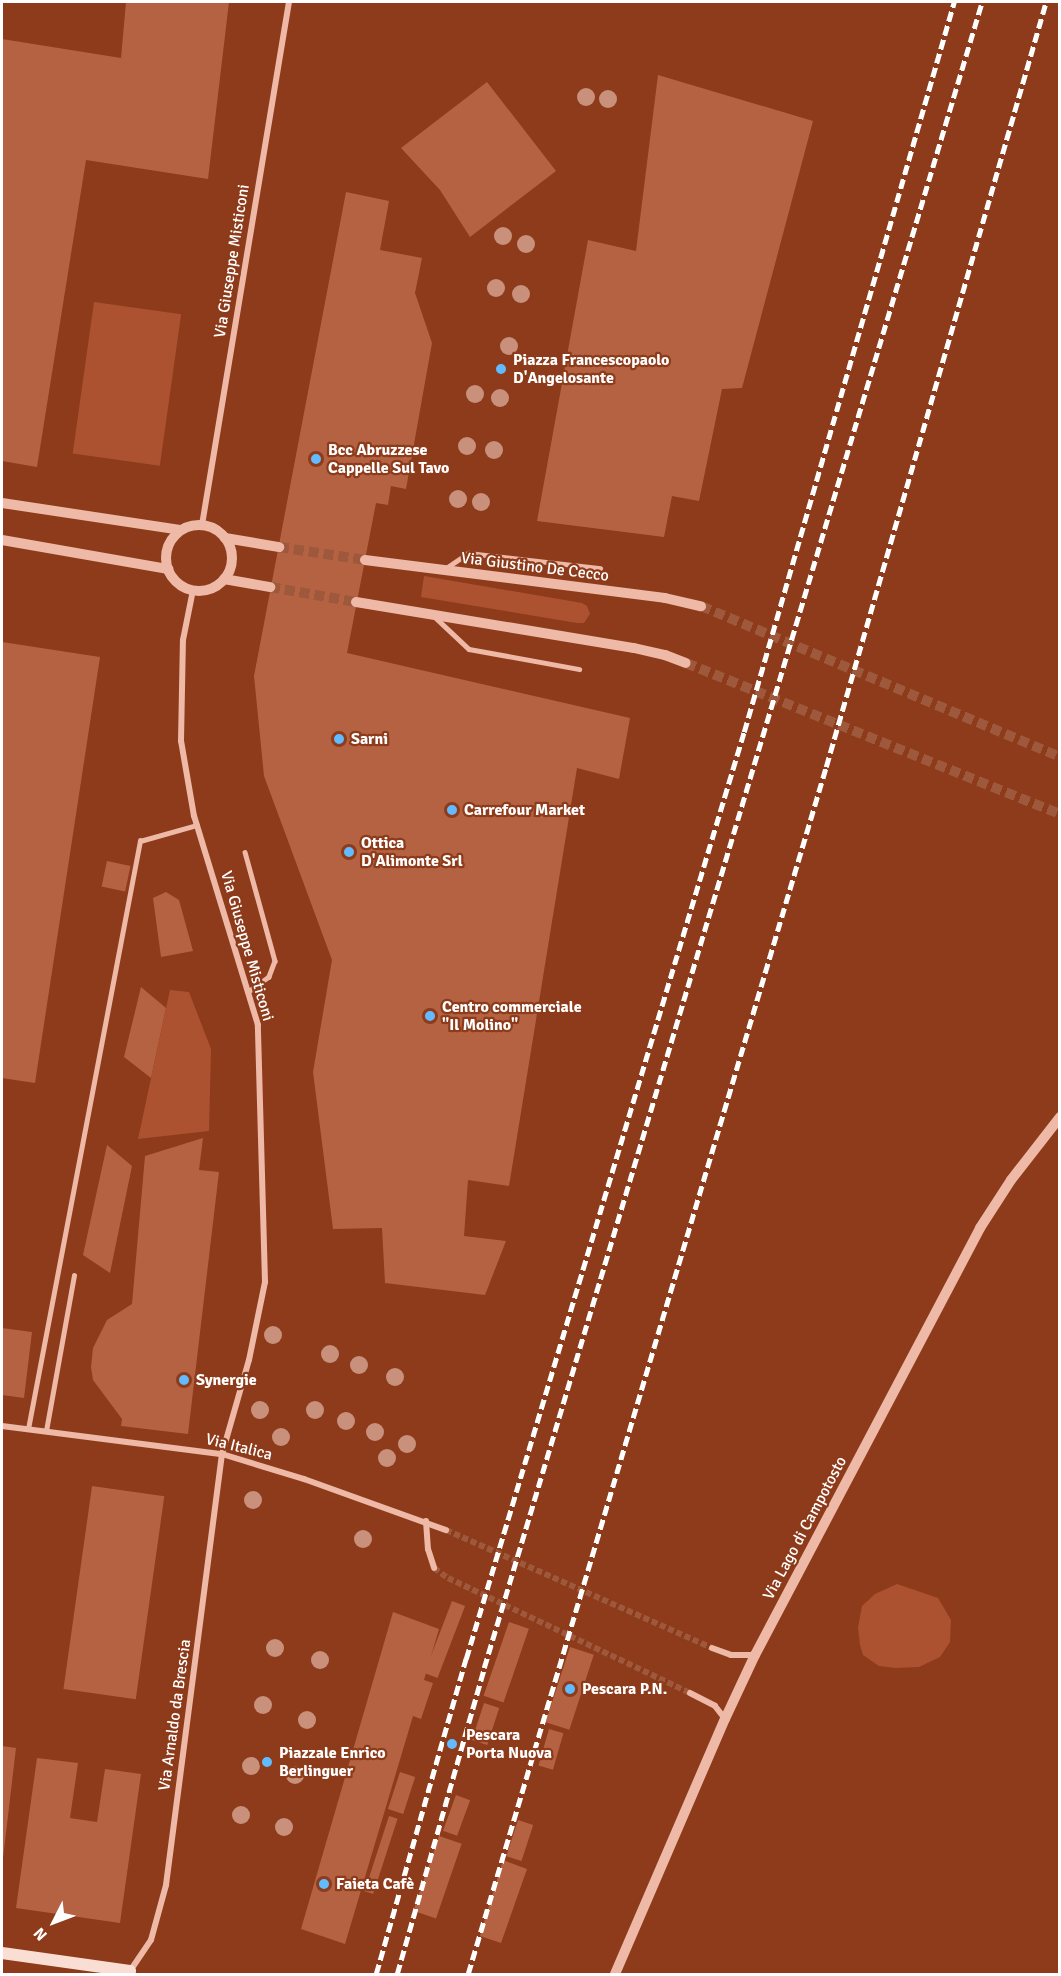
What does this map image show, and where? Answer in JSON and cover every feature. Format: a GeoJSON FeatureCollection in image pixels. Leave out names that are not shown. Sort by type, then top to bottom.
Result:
{"type":"FeatureCollection","features":[{"type":"Feature","properties":{"kind":"main road"},"geometry":{"type":"LineString","coordinates":[[2,1953],[129,1973]]}},
{"type":"Feature","properties":{"kind":"street","name":"Via Giuseppe Misticoni"},"geometry":{"type":"LineString","coordinates":[[202,525],[289,2]]}},
{"type":"Feature","properties":{"kind":"street"},"geometry":{"type":"LineString","coordinates":[[2,503],[180,530],[202,525],[225,538],[279,547]]}},
{"type":"Feature","properties":{"kind":"street"},"geometry":{"type":"LineString","coordinates":[[180,530],[174,536],[166,552],[168,569],[180,584],[193,590],[208,589],[224,579],[231,558],[225,538]]}},
{"type":"Feature","properties":{"kind":"street"},"geometry":{"type":"LineString","coordinates":[[2,540],[168,569]]}},
{"type":"Feature","properties":{"kind":"street","name":"Via Giustino De Cecco"},"geometry":{"type":"LineString","coordinates":[[364,560],[665,598],[701,606]]}},
{"type":"Feature","properties":{"kind":"street"},"geometry":{"type":"LineString","coordinates":[[224,579],[270,587]]}},
{"type":"Feature","properties":{"kind":"street","name":"Via Giuseppe Misticoni"},"geometry":{"type":"LineString","coordinates":[[193,590],[183,640],[181,741],[197,825],[258,1025],[265,1282],[249,1360],[222,1454]]}},
{"type":"Feature","properties":{"kind":"street"},"geometry":{"type":"LineString","coordinates":[[356,602],[634,648],[665,655],[686,663]]}},
{"type":"Feature","properties":{"kind":"street","name":"Via Lago di Campotosto"},"geometry":{"type":"LineString","coordinates":[[615,1974],[755,1655],[980,1228],[1011,1180],[1059,1117]]}},
{"type":"Feature","properties":{"kind":"street","name":"Via Italica"},"geometry":{"type":"LineString","coordinates":[[2,1426],[222,1454],[426,1521],[446,1530]]}},
{"type":"Feature","properties":{"kind":"street","name":"Via Arnaldo da Brescia"},"geometry":{"type":"LineString","coordinates":[[129,1973],[151,1940],[165,1885],[222,1454]]}},
{"type":"Feature","properties":{"kind":"street"},"geometry":{"type":"LineString","coordinates":[[426,1521],[428,1549],[434,1568]]}},
{"type":"Feature","properties":{"kind":"street"},"geometry":{"type":"LineString","coordinates":[[712,1647],[732,1655],[755,1655]]}},
{"type":"Feature","properties":{"kind":"street"},"geometry":{"type":"LineString","coordinates":[[690,1693],[716,1706],[725,1719]]}},
{"type":"Feature","properties":{"kind":"lane"},"geometry":{"type":"LineString","coordinates":[[441,571],[468,553],[600,568]]}},
{"type":"Feature","properties":{"kind":"lane"},"geometry":{"type":"LineString","coordinates":[[434,615],[469,649],[579,669]]}},
{"type":"Feature","properties":{"kind":"lane"},"geometry":{"type":"LineString","coordinates":[[28,1429],[140,840],[197,825]]}},
{"type":"Feature","properties":{"kind":"lane"},"geometry":{"type":"LineString","coordinates":[[245,852],[275,961],[268,977],[248,992]]}},
{"type":"Feature","properties":{"kind":"lane"},"geometry":{"type":"LineString","coordinates":[[46,1431],[74,1276]]}},
{"type":"Feature","properties":{"kind":"shaded area"},"geometry":{"type":"Polygon","coordinates":[[[94,302],[181,314],[160,466],[73,454],[94,302]]]}},
{"type":"Feature","properties":{"kind":"shaded area"},"geometry":{"type":"Polygon","coordinates":[[[424,576],[582,603],[587,606],[590,614],[584,623],[577,623],[421,597],[424,576]]]}},
{"type":"Feature","properties":{"kind":"shaded area"},"geometry":{"type":"Polygon","coordinates":[[[170,990],[189,992],[211,1049],[209,1131],[138,1139],[170,990]]]}},
{"type":"Feature","properties":{"kind":"shaded area"},"geometry":{"type":"Polygon","coordinates":[[[897,1584],[938,1598],[951,1620],[950,1642],[940,1657],[919,1667],[879,1666],[863,1655],[860,1645],[858,1628],[862,1606],[875,1594],[897,1584]]]}},
{"type":"Feature","properties":{"kind":"building"},"geometry":{"type":"Polygon","coordinates":[[[126,2],[229,2],[208,179],[86,160],[37,467],[2,461],[2,39],[121,58],[126,2]]]}},
{"type":"Feature","properties":{"kind":"building"},"geometry":{"type":"Polygon","coordinates":[[[658,75],[813,121],[742,388],[722,389],[699,501],[672,496],[664,537],[537,521],[588,240],[636,251],[658,75]]]}},
{"type":"Feature","properties":{"kind":"building"},"geometry":{"type":"Polygon","coordinates":[[[487,82],[556,171],[470,237],[440,190],[401,148],[487,82]]]}},
{"type":"Feature","properties":{"kind":"building","name":"Centro commerciale \"Il Molino\""},"geometry":{"type":"Polygon","coordinates":[[[346,192],[389,201],[380,250],[422,258],[415,293],[432,343],[406,489],[391,486],[388,505],[376,503],[347,653],[630,718],[619,779],[577,768],[509,1186],[468,1180],[464,1236],[506,1241],[485,1295],[385,1283],[382,1228],[333,1229],[313,1072],[332,960],[264,776],[254,676],[346,192]]]}},
{"type":"Feature","properties":{"kind":"building"},"geometry":{"type":"Polygon","coordinates":[[[2,642],[100,657],[35,1083],[2,1078],[2,642]]]}},
{"type":"Feature","properties":{"kind":"building"},"geometry":{"type":"Polygon","coordinates":[[[107,861],[130,866],[125,891],[102,886],[107,861]]]}},
{"type":"Feature","properties":{"kind":"building"},"geometry":{"type":"Polygon","coordinates":[[[166,892],[179,900],[193,951],[161,957],[153,898],[166,892]]]}},
{"type":"Feature","properties":{"kind":"building"},"geometry":{"type":"Polygon","coordinates":[[[141,987],[166,1008],[151,1078],[124,1057],[141,987]]]}},
{"type":"Feature","properties":{"kind":"building"},"geometry":{"type":"Polygon","coordinates":[[[203,1138],[199,1170],[219,1172],[188,1434],[121,1426],[122,1419],[93,1380],[91,1367],[93,1348],[107,1320],[132,1304],[145,1156],[203,1138]]]}},
{"type":"Feature","properties":{"kind":"building"},"geometry":{"type":"Polygon","coordinates":[[[107,1145],[132,1166],[110,1273],[83,1255],[107,1145]]]}},
{"type":"Feature","properties":{"kind":"building"},"geometry":{"type":"Polygon","coordinates":[[[2,1328],[32,1332],[24,1398],[2,1395],[2,1328]]]}},
{"type":"Feature","properties":{"kind":"building"},"geometry":{"type":"Polygon","coordinates":[[[92,1486],[164,1496],[136,1699],[63,1689],[92,1486]]]}},
{"type":"Feature","properties":{"kind":"building"},"geometry":{"type":"Polygon","coordinates":[[[452,1601],[465,1606],[437,1678],[424,1673],[452,1601]]]}},
{"type":"Feature","properties":{"kind":"building"},"geometry":{"type":"Polygon","coordinates":[[[393,1612],[439,1629],[424,1680],[433,1683],[421,1719],[413,1716],[345,1944],[301,1929],[393,1612]]]}},
{"type":"Feature","properties":{"kind":"building"},"geometry":{"type":"Polygon","coordinates":[[[509,1622],[529,1629],[503,1703],[484,1696],[509,1622]]]}},
{"type":"Feature","properties":{"kind":"building","name":"Pescara P.N."},"geometry":{"type":"Polygon","coordinates":[[[570,1647],[594,1655],[569,1730],[546,1722],[570,1647]]]}},
{"type":"Feature","properties":{"kind":"building"},"geometry":{"type":"Polygon","coordinates":[[[484,1703],[499,1708],[487,1745],[472,1740],[484,1703]]]}},
{"type":"Feature","properties":{"kind":"building"},"geometry":{"type":"Polygon","coordinates":[[[549,1729],[563,1733],[553,1770],[539,1766],[549,1729]]]}},
{"type":"Feature","properties":{"kind":"building"},"geometry":{"type":"Polygon","coordinates":[[[2,1746],[16,1748],[3,1858],[2,1858],[2,1746]]]}},
{"type":"Feature","properties":{"kind":"building"},"geometry":{"type":"Polygon","coordinates":[[[37,1758],[78,1763],[70,1818],[97,1822],[105,1769],[141,1774],[120,1923],[16,1908],[37,1758]]]}},
{"type":"Feature","properties":{"kind":"building"},"geometry":{"type":"Polygon","coordinates":[[[400,1772],[415,1777],[403,1814],[388,1809],[400,1772]]]}},
{"type":"Feature","properties":{"kind":"building"},"geometry":{"type":"Polygon","coordinates":[[[456,1795],[470,1800],[457,1836],[443,1831],[456,1795]]]}},
{"type":"Feature","properties":{"kind":"building"},"geometry":{"type":"Polygon","coordinates":[[[389,1816],[398,1819],[373,1894],[365,1891],[389,1816]]]}},
{"type":"Feature","properties":{"kind":"building"},"geometry":{"type":"Polygon","coordinates":[[[518,1820],[533,1825],[521,1861],[506,1856],[518,1820]]]}},
{"type":"Feature","properties":{"kind":"building"},"geometry":{"type":"Polygon","coordinates":[[[439,1836],[462,1844],[436,1919],[413,1911],[439,1836]]]}},
{"type":"Feature","properties":{"kind":"building"},"geometry":{"type":"Polygon","coordinates":[[[503,1860],[527,1869],[501,1943],[480,1936],[503,1860]]]}},
{"type":"Feature","properties":{"kind":"tunnel"},"geometry":{"type":"LineString","coordinates":[[279,547],[365,560]]}},
{"type":"Feature","properties":{"kind":"tunnel"},"geometry":{"type":"LineString","coordinates":[[270,587],[356,602]]}},
{"type":"Feature","properties":{"kind":"tunnel"},"geometry":{"type":"LineString","coordinates":[[701,606],[1060,757]]}},
{"type":"Feature","properties":{"kind":"tunnel"},"geometry":{"type":"LineString","coordinates":[[686,663],[1060,814]]}},
{"type":"Feature","properties":{"kind":"tunnel"},"geometry":{"type":"LineString","coordinates":[[446,1530],[712,1648]]}},
{"type":"Feature","properties":{"kind":"tunnel"},"geometry":{"type":"LineString","coordinates":[[434,1568],[448,1578],[690,1693]]}},
{"type":"Feature","properties":{"kind":"railway"},"geometry":{"type":"LineString","coordinates":[[376,1974],[466,1659],[744,732],[954,2]]}},
{"type":"Feature","properties":{"kind":"railway"},"geometry":{"type":"LineString","coordinates":[[397,1974],[484,1668],[982,2]]}},
{"type":"Feature","properties":{"kind":"railway"},"geometry":{"type":"LineString","coordinates":[[468,1974],[826,767],[1046,2]]}},
{"type":"Feature","properties":{"kind":"place","name":"Piazza Francescopaolo D'Angelosante"},"geometry":{"type":"Point","coordinates":[501,369]}},
{"type":"Feature","properties":{"kind":"place","name":"Bcc Abruzzese Cappelle Sul Tavo"},"geometry":{"type":"Point","coordinates":[316,459]}},
{"type":"Feature","properties":{"kind":"place","name":"Sarni"},"geometry":{"type":"Point","coordinates":[339,739]}},
{"type":"Feature","properties":{"kind":"place","name":"Carrefour Market"},"geometry":{"type":"Point","coordinates":[452,810]}},
{"type":"Feature","properties":{"kind":"place","name":"Ottica D'Alimonte Srl"},"geometry":{"type":"Point","coordinates":[349,852]}},
{"type":"Feature","properties":{"kind":"place","name":"Centro commerciale \"Il Molino\""},"geometry":{"type":"Point","coordinates":[430,1016]}},
{"type":"Feature","properties":{"kind":"place","name":"Synergie"},"geometry":{"type":"Point","coordinates":[184,1380]}},
{"type":"Feature","properties":{"kind":"place","name":"Pescara P.N."},"geometry":{"type":"Point","coordinates":[570,1689]}},
{"type":"Feature","properties":{"kind":"place","name":"Pescara Porta Nuova"},"geometry":{"type":"Point","coordinates":[452,1744]}},
{"type":"Feature","properties":{"kind":"place","name":"Piazzale Enrico Berlinguer"},"geometry":{"type":"Point","coordinates":[267,1762]}},
{"type":"Feature","properties":{"kind":"place","name":"Faieta Cafè"},"geometry":{"type":"Point","coordinates":[324,1884]}}]}
